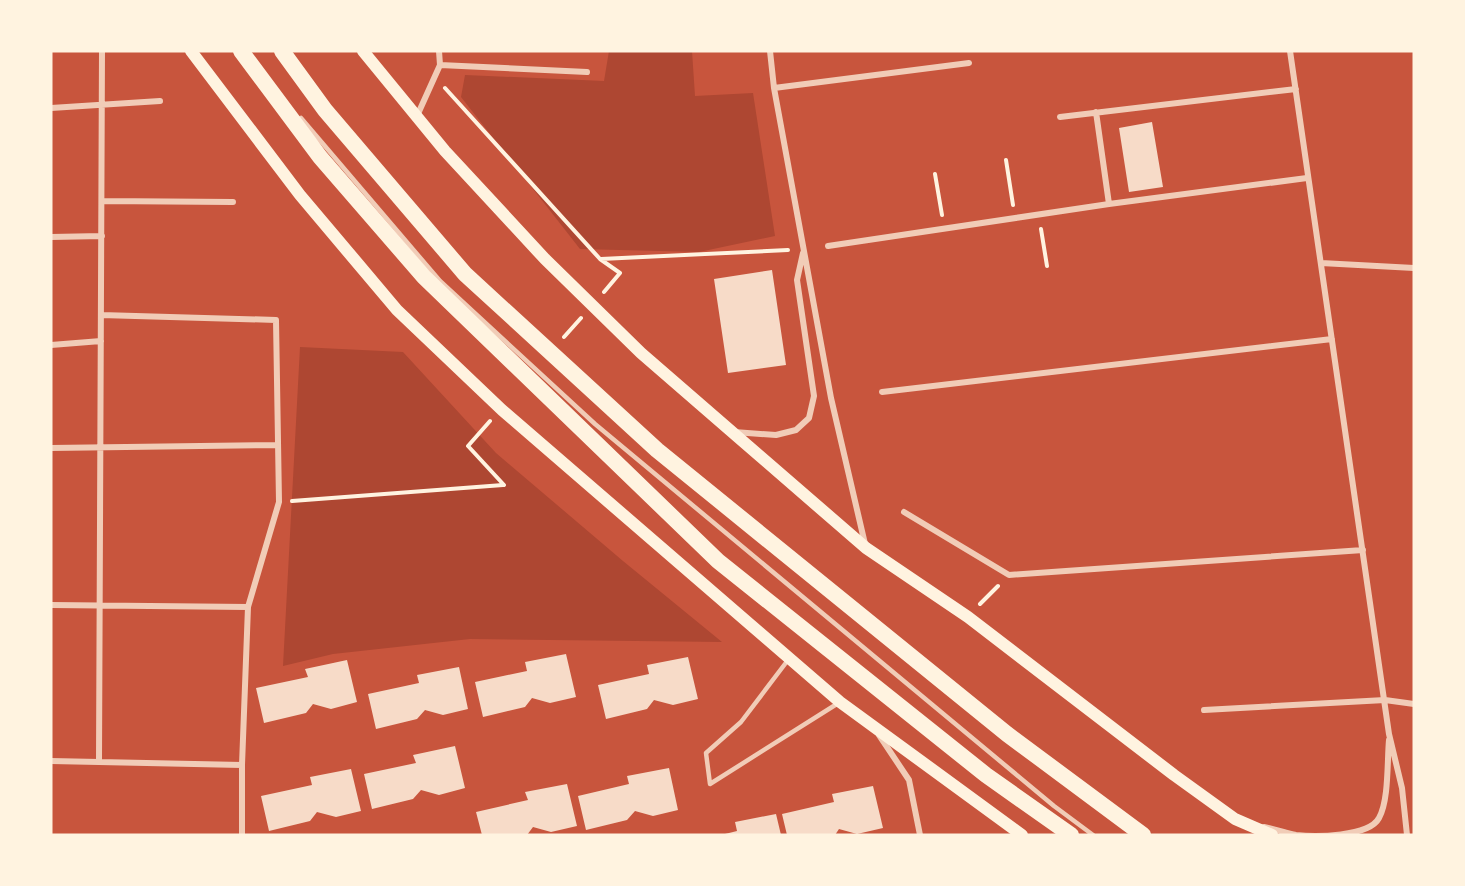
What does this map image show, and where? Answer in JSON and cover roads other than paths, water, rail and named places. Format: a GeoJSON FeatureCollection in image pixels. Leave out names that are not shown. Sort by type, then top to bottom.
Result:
{"type":"FeatureCollection","features":[{"type":"Feature","properties":{"kind":"highway"},"geometry":{"type":"LineString","coordinates":[[241,51],[320,157],[424,277],[718,561],[986,775],[1071,835]]}},
{"type":"Feature","properties":{"kind":"highway"},"geometry":{"type":"LineString","coordinates":[[282,51],[325,110],[465,274],[657,450],[1007,734],[1143,835]]}},
{"type":"Feature","properties":{"kind":"main road"},"geometry":{"type":"LineString","coordinates":[[191,51],[300,195],[398,310],[502,410],[840,702],[1022,835]]}},
{"type":"Feature","properties":{"kind":"main road"},"geometry":{"type":"LineString","coordinates":[[363,51],[445,151],[545,259],[641,353],[866,548],[968,617],[1235,819],[1252,835]]}},
{"type":"Feature","properties":{"kind":"main road"},"geometry":{"type":"LineString","coordinates":[[1235,819],[1272,835]]}},
{"type":"Feature","properties":{"kind":"street"},"geometry":{"type":"LineString","coordinates":[[99,761],[102,51]]}},
{"type":"Feature","properties":{"kind":"street"},"geometry":{"type":"LineString","coordinates":[[417,116],[440,65],[439,51]]}},
{"type":"Feature","properties":{"kind":"street"},"geometry":{"type":"LineString","coordinates":[[770,51],[774,88],[831,398],[866,548]]}},
{"type":"Feature","properties":{"kind":"street"},"geometry":{"type":"LineString","coordinates":[[1290,51],[1389,734],[1402,788],[1407,835]]}},
{"type":"Feature","properties":{"kind":"street"},"geometry":{"type":"LineString","coordinates":[[774,88],[969,63]]}},
{"type":"Feature","properties":{"kind":"street"},"geometry":{"type":"LineString","coordinates":[[440,65],[587,72]]}},
{"type":"Feature","properties":{"kind":"street"},"geometry":{"type":"LineString","coordinates":[[1060,117],[1296,89]]}},
{"type":"Feature","properties":{"kind":"street"},"geometry":{"type":"LineString","coordinates":[[51,108],[160,101]]}},
{"type":"Feature","properties":{"kind":"street"},"geometry":{"type":"LineString","coordinates":[[1096,112],[1109,204]]}},
{"type":"Feature","properties":{"kind":"street"},"geometry":{"type":"LineString","coordinates":[[828,246],[1015,217],[1307,178]]}},
{"type":"Feature","properties":{"kind":"street"},"geometry":{"type":"LineString","coordinates":[[102,201],[233,202]]}},
{"type":"Feature","properties":{"kind":"street"},"geometry":{"type":"LineString","coordinates":[[51,237],[102,236]]}},
{"type":"Feature","properties":{"kind":"street"},"geometry":{"type":"LineString","coordinates":[[732,432],[776,435],[796,430],[809,418],[814,396],[797,280],[804,249]]}},
{"type":"Feature","properties":{"kind":"street"},"geometry":{"type":"LineString","coordinates":[[1321,263],[1414,268]]}},
{"type":"Feature","properties":{"kind":"street"},"geometry":{"type":"LineString","coordinates":[[101,315],[276,320],[279,502],[248,607],[242,765],[242,835]]}},
{"type":"Feature","properties":{"kind":"street"},"geometry":{"type":"LineString","coordinates":[[882,392],[1332,339]]}},
{"type":"Feature","properties":{"kind":"street"},"geometry":{"type":"LineString","coordinates":[[51,345],[101,341]]}},
{"type":"Feature","properties":{"kind":"street"},"geometry":{"type":"LineString","coordinates":[[51,448],[278,445]]}},
{"type":"Feature","properties":{"kind":"street"},"geometry":{"type":"LineString","coordinates":[[904,512],[1009,575],[1363,550]]}},
{"type":"Feature","properties":{"kind":"street"},"geometry":{"type":"LineString","coordinates":[[51,606],[248,607]]}},
{"type":"Feature","properties":{"kind":"street"},"geometry":{"type":"LineString","coordinates":[[1204,710],[1385,700],[1414,704]]}},
{"type":"Feature","properties":{"kind":"street"},"geometry":{"type":"LineString","coordinates":[[874,727],[909,780],[920,835]]}},
{"type":"Feature","properties":{"kind":"street"},"geometry":{"type":"LineString","coordinates":[[1235,819],[1296,834],[1341,834],[1364,831],[1380,818],[1385,797],[1389,734]]}},
{"type":"Feature","properties":{"kind":"street"},"geometry":{"type":"LineString","coordinates":[[51,760],[242,765]]}},
{"type":"Feature","properties":{"kind":"lane"},"geometry":{"type":"LineString","coordinates":[[299,116],[440,281],[595,424],[1054,806],[1093,835]]}},
{"type":"Feature","properties":{"kind":"lane"},"geometry":{"type":"LineString","coordinates":[[789,658],[741,722],[706,753],[710,784],[840,702]]}}]}
